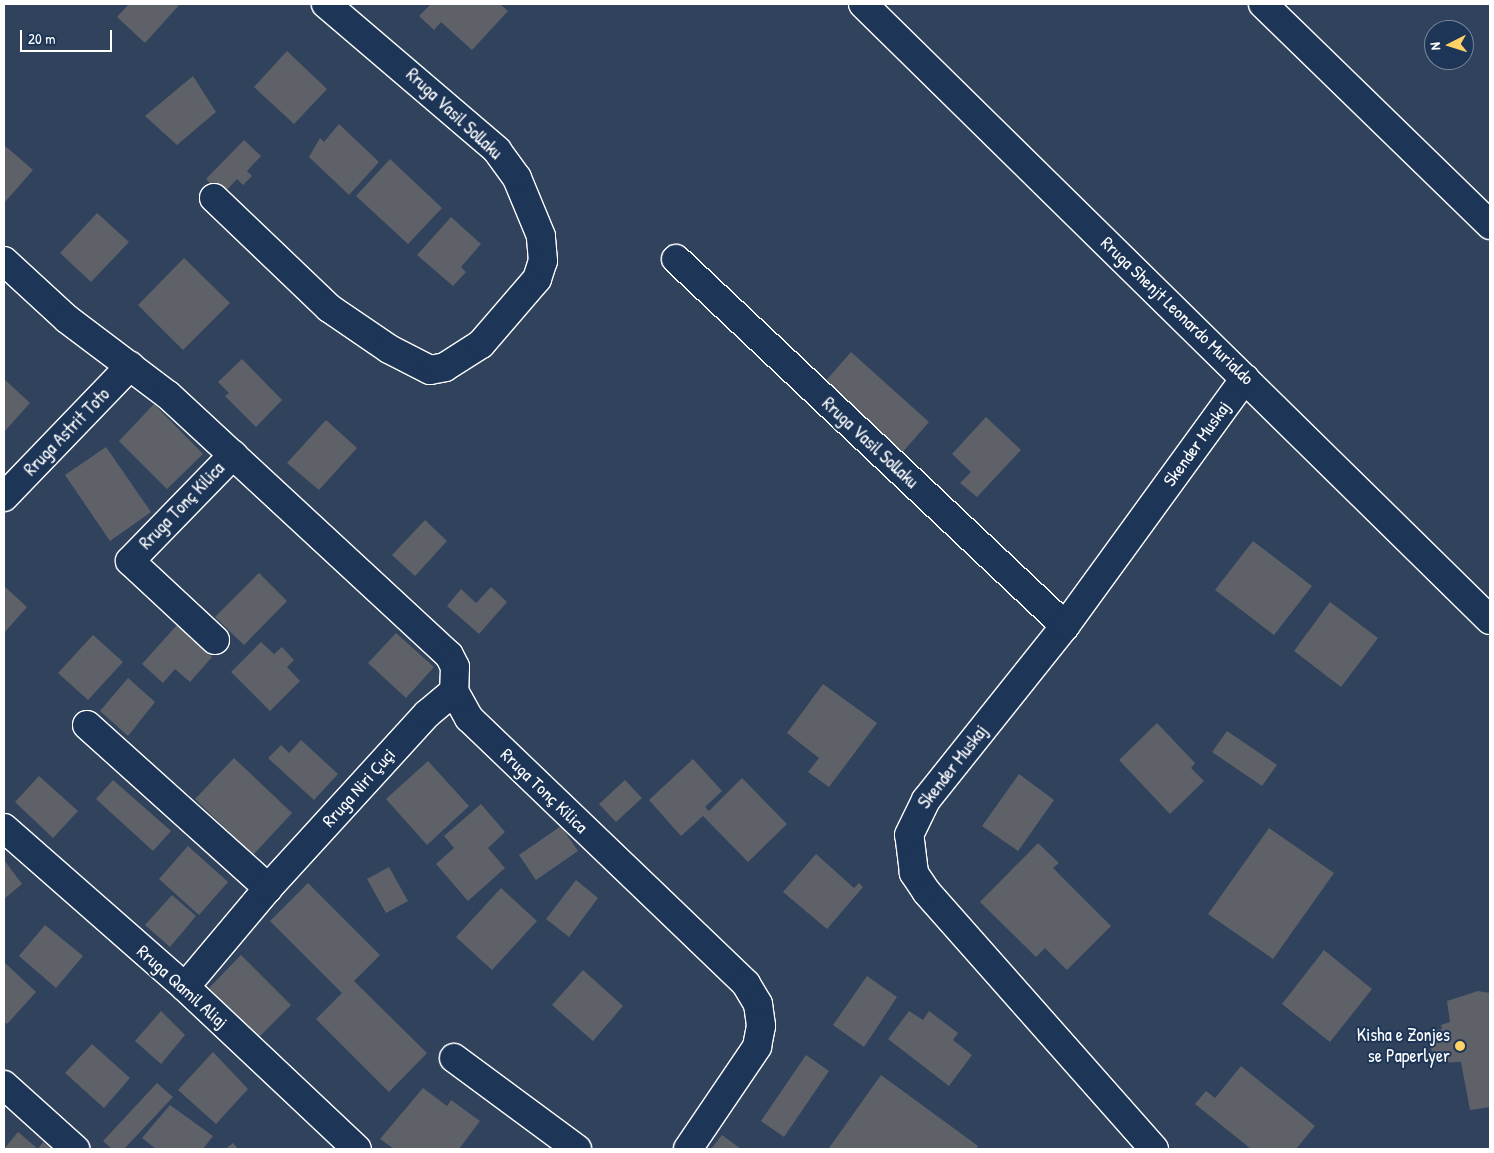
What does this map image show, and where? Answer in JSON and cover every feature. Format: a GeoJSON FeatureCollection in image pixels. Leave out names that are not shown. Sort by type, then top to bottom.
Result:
{"type":"FeatureCollection","features":[{"type":"Feature","properties":{"kind":"street","name":"Rruga Vasil Sollaku"},"geometry":{"type":"LineString","coordinates":[[214,198],[329,308],[388,349],[430,370],[461,359],[481,344],[537,279],[543,261],[541,236],[517,178],[497,150],[326,4]]}},
{"type":"Feature","properties":{"kind":"street","name":"Rruga Shenjt Leonardo Murialdo"},"geometry":{"type":"LineString","coordinates":[[863,4],[1246,378],[1490,620]]}},
{"type":"Feature","properties":{"kind":"street"},"geometry":{"type":"LineString","coordinates":[[1263,4],[1490,225]]}},
{"type":"Feature","properties":{"kind":"street","name":"Rruga Vasil Sollaku"},"geometry":{"type":"LineString","coordinates":[[676,259],[1065,626]]}},
{"type":"Feature","properties":{"kind":"street","name":"Rruga Tonç Kilica"},"geometry":{"type":"LineString","coordinates":[[4,261],[67,320],[130,366],[233,454],[449,655],[455,667],[454,692],[469,718],[740,979],[758,1004],[761,1026],[757,1047],[688,1149]]}},
{"type":"Feature","properties":{"kind":"street","name":"Rruga Astrit Toto"},"geometry":{"type":"LineString","coordinates":[[4,497],[130,366]]}},
{"type":"Feature","properties":{"kind":"street","name":"Skender Muskaj"},"geometry":{"type":"LineString","coordinates":[[1154,1149],[926,891],[909,852],[915,818],[926,800],[1065,626],[1246,378]]}},
{"type":"Feature","properties":{"kind":"street","name":"Rruga Tonç Kilica"},"geometry":{"type":"LineString","coordinates":[[215,640],[130,561],[233,454]]}},
{"type":"Feature","properties":{"kind":"street","name":"Rruga Niri Çuçi"},"geometry":{"type":"LineString","coordinates":[[185,987],[268,888],[427,714],[454,692]]}},
{"type":"Feature","properties":{"kind":"street"},"geometry":{"type":"LineString","coordinates":[[87,725],[268,888]]}},
{"type":"Feature","properties":{"kind":"street","name":"Rruga Qamil Aliaj"},"geometry":{"type":"LineString","coordinates":[[4,828],[185,987],[357,1149]]}},
{"type":"Feature","properties":{"kind":"street"},"geometry":{"type":"LineString","coordinates":[[454,1058],[577,1149]]}},
{"type":"Feature","properties":{"kind":"street"},"geometry":{"type":"LineString","coordinates":[[4,1085],[75,1149]]}},
{"type":"Feature","properties":{"kind":"building"},"geometry":{"type":"Polygon","coordinates":[[[129,4],[180,4],[145,43],[117,17],[129,4]]]}},
{"type":"Feature","properties":{"kind":"building"},"geometry":{"type":"Polygon","coordinates":[[[431,4],[500,4],[508,11],[472,50],[441,22],[434,30],[419,16],[431,4]]]}},
{"type":"Feature","properties":{"kind":"building"},"geometry":{"type":"Polygon","coordinates":[[[287,51],[327,89],[294,124],[254,87],[287,51]]]}},
{"type":"Feature","properties":{"kind":"building"},"geometry":{"type":"Polygon","coordinates":[[[193,76],[216,112],[177,145],[145,116],[193,76]]]}},
{"type":"Feature","properties":{"kind":"building"},"geometry":{"type":"Polygon","coordinates":[[[339,124],[379,162],[349,195],[309,157],[320,138],[324,142],[339,124]]]}},
{"type":"Feature","properties":{"kind":"building"},"geometry":{"type":"Polygon","coordinates":[[[244,140],[261,156],[247,171],[252,176],[243,185],[237,179],[222,195],[206,179],[244,140]]]}},
{"type":"Feature","properties":{"kind":"building"},"geometry":{"type":"Polygon","coordinates":[[[4,145],[33,170],[4,203],[4,145]]]}},
{"type":"Feature","properties":{"kind":"building"},"geometry":{"type":"Polygon","coordinates":[[[390,159],[442,208],[408,244],[356,196],[390,159]]]}},
{"type":"Feature","properties":{"kind":"building"},"geometry":{"type":"Polygon","coordinates":[[[97,213],[129,242],[91,282],[60,253],[97,213]]]}},
{"type":"Feature","properties":{"kind":"building"},"geometry":{"type":"Polygon","coordinates":[[[451,217],[481,244],[461,267],[466,272],[453,286],[417,255],[451,217]]]}},
{"type":"Feature","properties":{"kind":"building"},"geometry":{"type":"Polygon","coordinates":[[[184,258],[230,303],[183,350],[138,305],[184,258]]]}},
{"type":"Feature","properties":{"kind":"building"},"geometry":{"type":"Polygon","coordinates":[[[851,352],[929,422],[901,454],[823,384],[851,352]]]}},
{"type":"Feature","properties":{"kind":"building"},"geometry":{"type":"Polygon","coordinates":[[[242,359],[282,400],[256,427],[225,396],[229,393],[218,382],[242,359]]]}},
{"type":"Feature","properties":{"kind":"building"},"geometry":{"type":"Polygon","coordinates":[[[4,379],[30,403],[4,432],[4,379]]]}},
{"type":"Feature","properties":{"kind":"building"},"geometry":{"type":"Polygon","coordinates":[[[154,404],[203,454],[167,489],[119,441],[154,404]]]}},
{"type":"Feature","properties":{"kind":"building"},"geometry":{"type":"Polygon","coordinates":[[[986,417],[1021,450],[977,497],[960,483],[971,472],[952,454],[986,417]]]}},
{"type":"Feature","properties":{"kind":"building"},"geometry":{"type":"Polygon","coordinates":[[[326,420],[357,448],[319,490],[287,463],[326,420]]]}},
{"type":"Feature","properties":{"kind":"building"},"geometry":{"type":"Polygon","coordinates":[[[106,447],[151,512],[110,541],[65,475],[106,447]]]}},
{"type":"Feature","properties":{"kind":"building"},"geometry":{"type":"Polygon","coordinates":[[[425,520],[447,541],[415,576],[392,555],[425,520]]]}},
{"type":"Feature","properties":{"kind":"building"},"geometry":{"type":"Polygon","coordinates":[[[1253,541],[1312,586],[1274,635],[1215,590],[1253,541]]]}},
{"type":"Feature","properties":{"kind":"building"},"geometry":{"type":"Polygon","coordinates":[[[259,573],[287,601],[244,645],[215,617],[259,573]]]}},
{"type":"Feature","properties":{"kind":"building"},"geometry":{"type":"Polygon","coordinates":[[[4,586],[27,607],[4,633],[4,586]]]}},
{"type":"Feature","properties":{"kind":"building"},"geometry":{"type":"Polygon","coordinates":[[[491,587],[507,602],[479,634],[447,606],[461,589],[476,603],[491,587]]]}},
{"type":"Feature","properties":{"kind":"building"},"geometry":{"type":"Polygon","coordinates":[[[1330,602],[1378,638],[1341,687],[1294,651],[1330,602]]]}},
{"type":"Feature","properties":{"kind":"building"},"geometry":{"type":"Polygon","coordinates":[[[177,625],[212,657],[190,682],[175,669],[163,683],[142,664],[177,625]]]}},
{"type":"Feature","properties":{"kind":"building"},"geometry":{"type":"Polygon","coordinates":[[[396,633],[434,667],[406,698],[368,663],[396,633]]]}},
{"type":"Feature","properties":{"kind":"building"},"geometry":{"type":"Polygon","coordinates":[[[93,635],[123,662],[88,700],[58,673],[93,635]]]}},
{"type":"Feature","properties":{"kind":"building"},"geometry":{"type":"Polygon","coordinates":[[[261,642],[274,654],[282,647],[294,660],[287,667],[300,681],[270,711],[231,672],[261,642]]]}},
{"type":"Feature","properties":{"kind":"building"},"geometry":{"type":"Polygon","coordinates":[[[128,678],[155,702],[128,736],[100,711],[128,678]]]}},
{"type":"Feature","properties":{"kind":"building"},"geometry":{"type":"Polygon","coordinates":[[[823,684],[877,723],[829,787],[808,772],[819,758],[787,733],[823,684]]]}},
{"type":"Feature","properties":{"kind":"building"},"geometry":{"type":"Polygon","coordinates":[[[1157,723],[1195,763],[1191,768],[1204,781],[1170,814],[1119,760],[1157,723]]]}},
{"type":"Feature","properties":{"kind":"building"},"geometry":{"type":"Polygon","coordinates":[[[1227,731],[1277,765],[1262,786],[1212,752],[1227,731]]]}},
{"type":"Feature","properties":{"kind":"building"},"geometry":{"type":"Polygon","coordinates":[[[301,740],[338,774],[314,800],[268,758],[281,745],[289,753],[301,740]]]}},
{"type":"Feature","properties":{"kind":"building"},"geometry":{"type":"Polygon","coordinates":[[[234,758],[292,813],[253,855],[195,799],[234,758]]]}},
{"type":"Feature","properties":{"kind":"building"},"geometry":{"type":"Polygon","coordinates":[[[693,759],[722,791],[705,807],[709,811],[742,778],[787,824],[748,862],[703,816],[681,836],[649,800],[693,759]]]}},
{"type":"Feature","properties":{"kind":"building"},"geometry":{"type":"Polygon","coordinates":[[[428,761],[469,806],[427,845],[386,799],[428,761]]]}},
{"type":"Feature","properties":{"kind":"building"},"geometry":{"type":"Polygon","coordinates":[[[1019,774],[1054,800],[1018,851],[982,826],[1019,774]]]}},
{"type":"Feature","properties":{"kind":"building"},"geometry":{"type":"Polygon","coordinates":[[[39,776],[78,811],[53,838],[15,802],[39,776]]]}},
{"type":"Feature","properties":{"kind":"building"},"geometry":{"type":"Polygon","coordinates":[[[113,780],[171,831],[153,851],[96,799],[113,780]]]}},
{"type":"Feature","properties":{"kind":"building"},"geometry":{"type":"Polygon","coordinates":[[[625,780],[642,798],[616,822],[599,804],[625,780]]]}},
{"type":"Feature","properties":{"kind":"building"},"geometry":{"type":"Polygon","coordinates":[[[481,804],[505,832],[488,848],[505,868],[468,901],[436,864],[454,848],[444,836],[481,804]]]}},
{"type":"Feature","properties":{"kind":"building"},"geometry":{"type":"Polygon","coordinates":[[[561,826],[578,851],[536,880],[519,855],[561,826]]]}},
{"type":"Feature","properties":{"kind":"building"},"geometry":{"type":"Polygon","coordinates":[[[1269,828],[1334,873],[1273,959],[1208,914],[1269,828]]]}},
{"type":"Feature","properties":{"kind":"building"},"geometry":{"type":"Polygon","coordinates":[[[1038,843],[1059,863],[1053,868],[1111,926],[1067,970],[1045,948],[1036,957],[980,902],[1038,843]]]}},
{"type":"Feature","properties":{"kind":"building"},"geometry":{"type":"Polygon","coordinates":[[[188,846],[228,882],[199,915],[159,879],[188,846]]]}},
{"type":"Feature","properties":{"kind":"building"},"geometry":{"type":"Polygon","coordinates":[[[816,854],[854,888],[859,883],[863,887],[827,929],[783,892],[816,854]]]}},
{"type":"Feature","properties":{"kind":"building"},"geometry":{"type":"Polygon","coordinates":[[[4,860],[22,884],[4,899],[4,860]]]}},
{"type":"Feature","properties":{"kind":"building"},"geometry":{"type":"Polygon","coordinates":[[[389,867],[408,901],[386,913],[367,879],[389,867]]]}},
{"type":"Feature","properties":{"kind":"building"},"geometry":{"type":"Polygon","coordinates":[[[576,880],[598,898],[569,937],[546,919],[576,880]]]}},
{"type":"Feature","properties":{"kind":"building"},"geometry":{"type":"Polygon","coordinates":[[[308,883],[380,955],[354,981],[427,1053],[389,1092],[316,1019],[342,993],[270,921],[308,883]]]}},
{"type":"Feature","properties":{"kind":"building"},"geometry":{"type":"Polygon","coordinates":[[[501,888],[537,921],[492,970],[456,937],[501,888]]]}},
{"type":"Feature","properties":{"kind":"building"},"geometry":{"type":"Polygon","coordinates":[[[172,895],[196,916],[170,947],[145,925],[172,895]]]}},
{"type":"Feature","properties":{"kind":"building"},"geometry":{"type":"Polygon","coordinates":[[[45,925],[83,956],[56,988],[19,956],[45,925]]]}},
{"type":"Feature","properties":{"kind":"building"},"geometry":{"type":"Polygon","coordinates":[[[1324,950],[1372,989],[1330,1042],[1282,1004],[1324,950]]]}},
{"type":"Feature","properties":{"kind":"building"},"geometry":{"type":"Polygon","coordinates":[[[241,955],[291,1005],[258,1038],[209,988],[241,955]]]}},
{"type":"Feature","properties":{"kind":"building"},"geometry":{"type":"Polygon","coordinates":[[[4,962],[36,992],[7,1024],[4,1021],[4,962]]]}},
{"type":"Feature","properties":{"kind":"building"},"geometry":{"type":"Polygon","coordinates":[[[583,970],[623,1006],[593,1041],[552,1005],[583,970]]]}},
{"type":"Feature","properties":{"kind":"building"},"geometry":{"type":"Polygon","coordinates":[[[867,976],[897,997],[864,1047],[833,1025],[867,976]]]}},
{"type":"Feature","properties":{"kind":"building","name":"Kisha e Zonjes se Paperlyer"},"geometry":{"type":"Polygon","coordinates":[[[1478,991],[1490,993],[1490,1107],[1470,1110],[1461,1062],[1434,1063],[1428,1031],[1442,1029],[1441,1025],[1450,1022],[1447,1001],[1478,991]]]}},
{"type":"Feature","properties":{"kind":"building"},"geometry":{"type":"Polygon","coordinates":[[[161,1011],[185,1035],[161,1064],[135,1041],[161,1011]]]}},
{"type":"Feature","properties":{"kind":"building"},"geometry":{"type":"Polygon","coordinates":[[[909,1011],[923,1020],[929,1011],[958,1033],[953,1040],[972,1055],[949,1086],[888,1039],[909,1011]]]}},
{"type":"Feature","properties":{"kind":"building"},"geometry":{"type":"Polygon","coordinates":[[[92,1044],[130,1078],[104,1108],[65,1073],[92,1044]]]}},
{"type":"Feature","properties":{"kind":"building"},"geometry":{"type":"Polygon","coordinates":[[[213,1052],[248,1089],[216,1124],[178,1090],[213,1052]]]}},
{"type":"Feature","properties":{"kind":"building"},"geometry":{"type":"Polygon","coordinates":[[[806,1055],[829,1071],[784,1137],[761,1121],[806,1055]]]}},
{"type":"Feature","properties":{"kind":"building"},"geometry":{"type":"Polygon","coordinates":[[[1241,1066],[1315,1126],[1296,1149],[1251,1149],[1195,1104],[1206,1091],[1215,1098],[1241,1066]]]}},
{"type":"Feature","properties":{"kind":"building"},"geometry":{"type":"Polygon","coordinates":[[[881,1075],[978,1146],[976,1149],[829,1148],[881,1075]]]}},
{"type":"Feature","properties":{"kind":"building"},"geometry":{"type":"Polygon","coordinates":[[[157,1083],[173,1097],[124,1149],[112,1149],[103,1141],[157,1083]]]}},
{"type":"Feature","properties":{"kind":"building"},"geometry":{"type":"Polygon","coordinates":[[[423,1088],[447,1106],[451,1100],[480,1121],[459,1149],[394,1149],[380,1139],[423,1088]]]}},
{"type":"Feature","properties":{"kind":"building"},"geometry":{"type":"Polygon","coordinates":[[[170,1105],[213,1136],[203,1149],[156,1149],[142,1138],[170,1105]]]}},
{"type":"Feature","properties":{"kind":"building"},"geometry":{"type":"Polygon","coordinates":[[[18,1132],[38,1149],[4,1149],[18,1132]]]}},
{"type":"Feature","properties":{"kind":"building"},"geometry":{"type":"Polygon","coordinates":[[[722,1135],[741,1149],[711,1149],[722,1135]]]}},
{"type":"Feature","properties":{"kind":"building"},"geometry":{"type":"Polygon","coordinates":[[[43,1142],[52,1149],[38,1149],[43,1142]]]}},
{"type":"Feature","properties":{"kind":"building"},"geometry":{"type":"Polygon","coordinates":[[[233,1143],[238,1149],[225,1149],[233,1143]]]}},
{"type":"Feature","properties":{"kind":"place","name":"Kisha e Zonjes se Paperlyer"},"geometry":{"type":"Point","coordinates":[1460,1046]}}]}
